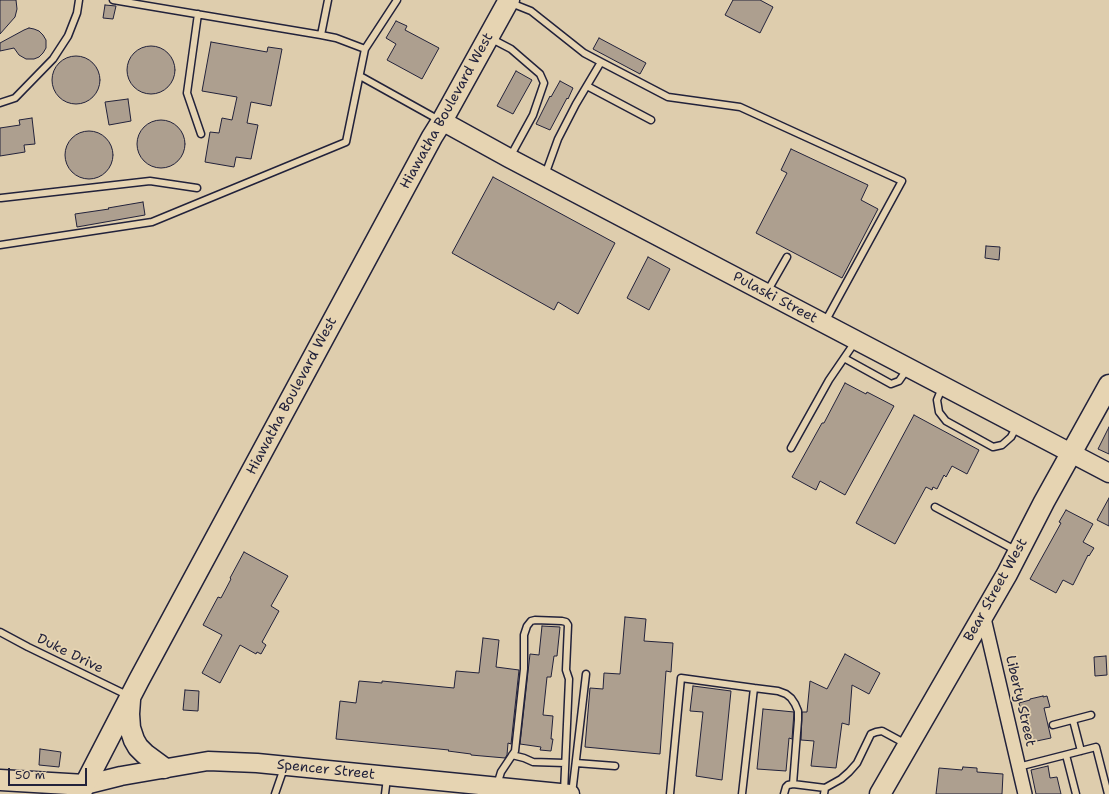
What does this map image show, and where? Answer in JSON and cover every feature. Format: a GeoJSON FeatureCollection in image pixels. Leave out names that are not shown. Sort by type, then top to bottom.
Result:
{"type":"FeatureCollection","features":[{"type":"Feature","properties":{"kind":"main road","name":"Hiawatha Boulevard West"},"geometry":{"type":"LineString","coordinates":[[82,790],[130,696],[428,144],[509,1]]}},
{"type":"Feature","properties":{"kind":"main road","name":"Bear Street West"},"geometry":{"type":"LineString","coordinates":[[880,794],[1007,574],[1044,502],[1109,385]]}},
{"type":"Feature","properties":{"kind":"main road"},"geometry":{"type":"LineString","coordinates":[[130,696],[130,728],[134,740],[145,754],[164,768]]}},
{"type":"Feature","properties":{"kind":"main road"},"geometry":{"type":"LineString","coordinates":[[0,780],[82,790]]}},
{"type":"Feature","properties":{"kind":"street","name":"Pulaski Street"},"geometry":{"type":"LineString","coordinates":[[442,121],[545,177],[1109,473]]}},
{"type":"Feature","properties":{"kind":"street","name":"Liberty Street"},"geometry":{"type":"LineString","coordinates":[[983,614],[1025,794]]}},
{"type":"Feature","properties":{"kind":"street","name":"Spencer Street"},"geometry":{"type":"LineString","coordinates":[[82,790],[121,776],[208,761],[250,763],[388,776],[495,790],[569,794]]}},
{"type":"Feature","properties":{"kind":"lane"},"geometry":{"type":"LineString","coordinates":[[0,103],[15,98],[54,59],[68,36],[77,13],[79,0]]}},
{"type":"Feature","properties":{"kind":"lane"},"geometry":{"type":"LineString","coordinates":[[113,0],[143,2],[198,14],[321,35],[336,38],[365,49]]}},
{"type":"Feature","properties":{"kind":"lane"},"geometry":{"type":"LineString","coordinates":[[321,35],[328,0]]}},
{"type":"Feature","properties":{"kind":"lane"},"geometry":{"type":"LineString","coordinates":[[0,245],[152,222],[346,142],[365,49],[397,0]]}},
{"type":"Feature","properties":{"kind":"lane"},"geometry":{"type":"LineString","coordinates":[[509,1],[531,11],[584,53],[668,97],[740,107],[902,181],[824,324]]}},
{"type":"Feature","properties":{"kind":"lane"},"geometry":{"type":"LineString","coordinates":[[198,14],[187,92],[201,134]]}},
{"type":"Feature","properties":{"kind":"lane"},"geometry":{"type":"LineString","coordinates":[[488,37],[511,49],[540,74],[544,83],[533,115],[509,158]]}},
{"type":"Feature","properties":{"kind":"lane"},"geometry":{"type":"LineString","coordinates":[[545,177],[558,139],[601,62]]}},
{"type":"Feature","properties":{"kind":"lane"},"geometry":{"type":"LineString","coordinates":[[360,76],[442,121]]}},
{"type":"Feature","properties":{"kind":"lane"},"geometry":{"type":"LineString","coordinates":[[587,86],[650,120]]}},
{"type":"Feature","properties":{"kind":"lane"},"geometry":{"type":"LineString","coordinates":[[1,198],[150,181],[197,188]]}},
{"type":"Feature","properties":{"kind":"lane"},"geometry":{"type":"LineString","coordinates":[[766,293],[787,257]]}},
{"type":"Feature","properties":{"kind":"lane"},"geometry":{"type":"LineString","coordinates":[[791,448],[829,380],[856,341]]}},
{"type":"Feature","properties":{"kind":"lane"},"geometry":{"type":"LineString","coordinates":[[844,358],[890,384],[900,382],[908,368]]}},
{"type":"Feature","properties":{"kind":"lane"},"geometry":{"type":"LineString","coordinates":[[943,386],[936,400],[939,412],[946,421],[993,447],[1002,445],[1011,437],[1018,425]]}},
{"type":"Feature","properties":{"kind":"lane"},"geometry":{"type":"LineString","coordinates":[[935,507],[1018,551]]}},
{"type":"Feature","properties":{"kind":"lane"},"geometry":{"type":"LineString","coordinates":[[495,790],[501,772],[514,751],[524,668],[524,635],[527,626],[535,620],[562,621],[566,622],[568,625],[566,670],[569,679],[565,763],[569,794]]}},
{"type":"Feature","properties":{"kind":"lane","name":"Duke Drive"},"geometry":{"type":"LineString","coordinates":[[0,632],[130,696]]}},
{"type":"Feature","properties":{"kind":"lane"},"geometry":{"type":"LineString","coordinates":[[569,794],[576,763],[586,674]]}},
{"type":"Feature","properties":{"kind":"lane"},"geometry":{"type":"LineString","coordinates":[[670,794],[681,678],[778,691],[792,698],[798,711],[793,784]]}},
{"type":"Feature","properties":{"kind":"lane"},"geometry":{"type":"LineString","coordinates":[[742,794],[754,688]]}},
{"type":"Feature","properties":{"kind":"lane"},"geometry":{"type":"LineString","coordinates":[[1053,725],[1091,715]]}},
{"type":"Feature","properties":{"kind":"lane"},"geometry":{"type":"LineString","coordinates":[[1073,720],[1081,751]]}},
{"type":"Feature","properties":{"kind":"lane"},"geometry":{"type":"LineString","coordinates":[[784,794],[786,787],[793,784],[825,791],[849,772],[856,763],[871,734],[876,732],[882,731],[908,746]]}},
{"type":"Feature","properties":{"kind":"lane"},"geometry":{"type":"LineString","coordinates":[[1018,767],[1096,747],[1108,794]]}},
{"type":"Feature","properties":{"kind":"lane"},"geometry":{"type":"LineString","coordinates":[[512,755],[533,762],[565,763]]}},
{"type":"Feature","properties":{"kind":"lane"},"geometry":{"type":"LineString","coordinates":[[1066,755],[1076,794]]}},
{"type":"Feature","properties":{"kind":"lane"},"geometry":{"type":"LineString","coordinates":[[576,763],[614,766]]}},
{"type":"Feature","properties":{"kind":"lane"},"geometry":{"type":"LineString","coordinates":[[275,794],[284,766]]}},
{"type":"Feature","properties":{"kind":"lane"},"geometry":{"type":"LineString","coordinates":[[386,794],[388,776]]}},
{"type":"Feature","properties":{"kind":"building"},"geometry":{"type":"Polygon","coordinates":[[[0,0],[16,0],[17,9],[15,17],[0,34],[0,0]]]}},
{"type":"Feature","properties":{"kind":"building"},"geometry":{"type":"Polygon","coordinates":[[[733,0],[760,0],[773,7],[760,33],[725,15],[733,0]]]}},
{"type":"Feature","properties":{"kind":"building"},"geometry":{"type":"Polygon","coordinates":[[[105,5],[116,6],[113,19],[103,18],[105,5]]]}},
{"type":"Feature","properties":{"kind":"building"},"geometry":{"type":"Polygon","coordinates":[[[396,21],[407,26],[405,30],[439,48],[422,79],[387,60],[396,44],[386,38],[396,21]]]}},
{"type":"Feature","properties":{"kind":"building"},"geometry":{"type":"Polygon","coordinates":[[[29,28],[39,31],[46,40],[46,48],[39,57],[34,59],[26,59],[19,55],[14,48],[0,51],[0,43],[29,28]]]}},
{"type":"Feature","properties":{"kind":"building"},"geometry":{"type":"Polygon","coordinates":[[[599,38],[646,63],[640,74],[593,49],[599,38]]]}},
{"type":"Feature","properties":{"kind":"building"},"geometry":{"type":"Polygon","coordinates":[[[211,42],[267,52],[268,47],[282,49],[271,106],[251,102],[247,123],[258,125],[251,159],[236,157],[234,167],[205,162],[210,132],[219,133],[222,118],[232,120],[237,97],[202,91],[211,42]]]}},
{"type":"Feature","properties":{"kind":"building"},"geometry":{"type":"Polygon","coordinates":[[[146,46],[156,46],[165,50],[171,56],[174,61],[174,79],[165,90],[156,94],[146,94],[137,90],[131,84],[127,75],[127,65],[131,56],[137,50],[146,46]]]}},
{"type":"Feature","properties":{"kind":"building"},"geometry":{"type":"Polygon","coordinates":[[[71,56],[81,56],[90,60],[96,66],[99,71],[99,89],[90,100],[81,104],[71,104],[62,100],[56,94],[52,85],[52,75],[56,66],[62,60],[71,56]]]}},
{"type":"Feature","properties":{"kind":"building"},"geometry":{"type":"Polygon","coordinates":[[[516,71],[532,80],[513,114],[497,106],[516,71]]]}},
{"type":"Feature","properties":{"kind":"building"},"geometry":{"type":"Polygon","coordinates":[[[560,81],[573,88],[550,130],[536,124],[550,96],[551,97],[560,81]]]}},
{"type":"Feature","properties":{"kind":"building"},"geometry":{"type":"Polygon","coordinates":[[[128,99],[131,121],[109,125],[105,102],[128,99]]]}},
{"type":"Feature","properties":{"kind":"building"},"geometry":{"type":"Polygon","coordinates":[[[32,118],[35,144],[24,145],[25,152],[0,156],[0,128],[20,125],[19,120],[32,118]]]}},
{"type":"Feature","properties":{"kind":"building"},"geometry":{"type":"Polygon","coordinates":[[[156,120],[166,120],[175,124],[181,130],[184,135],[184,153],[175,164],[166,168],[156,168],[147,164],[141,158],[137,149],[137,139],[141,130],[147,124],[156,120]]]}},
{"type":"Feature","properties":{"kind":"building"},"geometry":{"type":"Polygon","coordinates":[[[84,131],[94,131],[103,135],[109,141],[112,146],[112,164],[103,175],[94,179],[84,179],[75,175],[69,169],[65,160],[65,150],[69,141],[75,135],[84,131]]]}},
{"type":"Feature","properties":{"kind":"building"},"geometry":{"type":"Polygon","coordinates":[[[791,149],[868,185],[861,200],[878,209],[842,278],[756,233],[787,173],[781,170],[791,149]]]}},
{"type":"Feature","properties":{"kind":"building"},"geometry":{"type":"Polygon","coordinates":[[[493,177],[615,243],[578,314],[558,302],[554,310],[452,253],[493,177]]]}},
{"type":"Feature","properties":{"kind":"building"},"geometry":{"type":"Polygon","coordinates":[[[143,202],[145,215],[77,227],[75,214],[143,202]]]}},
{"type":"Feature","properties":{"kind":"building"},"geometry":{"type":"Polygon","coordinates":[[[986,246],[1000,247],[999,260],[985,258],[986,246]]]}},
{"type":"Feature","properties":{"kind":"building"},"geometry":{"type":"Polygon","coordinates":[[[648,257],[670,269],[649,310],[627,298],[648,257]]]}},
{"type":"Feature","properties":{"kind":"building"},"geometry":{"type":"Polygon","coordinates":[[[845,383],[866,394],[867,392],[894,406],[845,495],[820,481],[816,490],[792,477],[822,423],[824,423],[845,383]]]}},
{"type":"Feature","properties":{"kind":"building"},"geometry":{"type":"Polygon","coordinates":[[[914,415],[979,450],[967,474],[952,466],[946,477],[944,475],[937,489],[933,487],[932,490],[926,487],[895,544],[856,523],[914,415]]]}},
{"type":"Feature","properties":{"kind":"building"},"geometry":{"type":"Polygon","coordinates":[[[1109,427],[1109,454],[1098,449],[1109,427]]]}},
{"type":"Feature","properties":{"kind":"building"},"geometry":{"type":"Polygon","coordinates":[[[1109,498],[1109,526],[1097,520],[1109,498]]]}},
{"type":"Feature","properties":{"kind":"building"},"geometry":{"type":"Polygon","coordinates":[[[1066,510],[1093,524],[1083,542],[1094,548],[1089,556],[1088,555],[1073,585],[1063,580],[1056,593],[1030,579],[1061,523],[1059,522],[1066,510]]]}},
{"type":"Feature","properties":{"kind":"building"},"geometry":{"type":"Polygon","coordinates":[[[244,552],[288,576],[271,606],[279,611],[262,642],[266,645],[261,654],[257,652],[256,654],[240,645],[220,683],[202,673],[222,635],[203,625],[218,597],[221,598],[244,552]]]}},
{"type":"Feature","properties":{"kind":"building"},"geometry":{"type":"Polygon","coordinates":[[[625,617],[646,619],[644,641],[673,643],[671,672],[666,671],[660,754],[585,747],[590,688],[603,689],[604,673],[620,674],[625,617]]]}},
{"type":"Feature","properties":{"kind":"building"},"geometry":{"type":"Polygon","coordinates":[[[542,626],[560,627],[557,656],[554,656],[551,677],[547,677],[543,715],[553,716],[551,739],[553,739],[551,751],[540,750],[541,747],[520,744],[530,654],[539,655],[542,626]]]}},
{"type":"Feature","properties":{"kind":"building"},"geometry":{"type":"Polygon","coordinates":[[[483,638],[499,640],[496,667],[519,670],[511,744],[508,743],[507,755],[505,758],[471,755],[448,751],[449,750],[336,739],[340,701],[356,703],[359,681],[382,683],[382,681],[454,688],[456,671],[479,673],[483,638]]]}},
{"type":"Feature","properties":{"kind":"building"},"geometry":{"type":"Polygon","coordinates":[[[845,654],[880,673],[869,694],[852,685],[849,725],[842,723],[836,768],[811,766],[814,741],[801,740],[802,712],[807,712],[810,681],[827,689],[845,654]]]}},
{"type":"Feature","properties":{"kind":"building"},"geometry":{"type":"Polygon","coordinates":[[[1106,656],[1107,675],[1095,676],[1094,657],[1106,656]]]}},
{"type":"Feature","properties":{"kind":"building"},"geometry":{"type":"Polygon","coordinates":[[[693,686],[731,691],[722,780],[696,776],[703,712],[690,711],[693,686]]]}},
{"type":"Feature","properties":{"kind":"building"},"geometry":{"type":"Polygon","coordinates":[[[185,690],[199,691],[198,711],[183,710],[185,690]]]}},
{"type":"Feature","properties":{"kind":"building"},"geometry":{"type":"Polygon","coordinates":[[[1047,696],[1050,707],[1044,708],[1051,738],[1032,742],[1025,713],[1022,714],[1019,703],[1047,696]]]}},
{"type":"Feature","properties":{"kind":"building"},"geometry":{"type":"Polygon","coordinates":[[[763,709],[794,712],[792,739],[789,738],[786,771],[757,769],[763,709]]]}},
{"type":"Feature","properties":{"kind":"building"},"geometry":{"type":"Polygon","coordinates":[[[40,749],[61,752],[59,767],[39,765],[40,749]]]}},
{"type":"Feature","properties":{"kind":"building"},"geometry":{"type":"Polygon","coordinates":[[[1048,766],[1050,778],[1057,777],[1061,794],[1036,794],[1031,770],[1048,766]]]}},
{"type":"Feature","properties":{"kind":"building"},"geometry":{"type":"Polygon","coordinates":[[[963,767],[977,768],[977,772],[1003,774],[1002,794],[936,794],[939,768],[962,770],[963,767]]]}}]}
